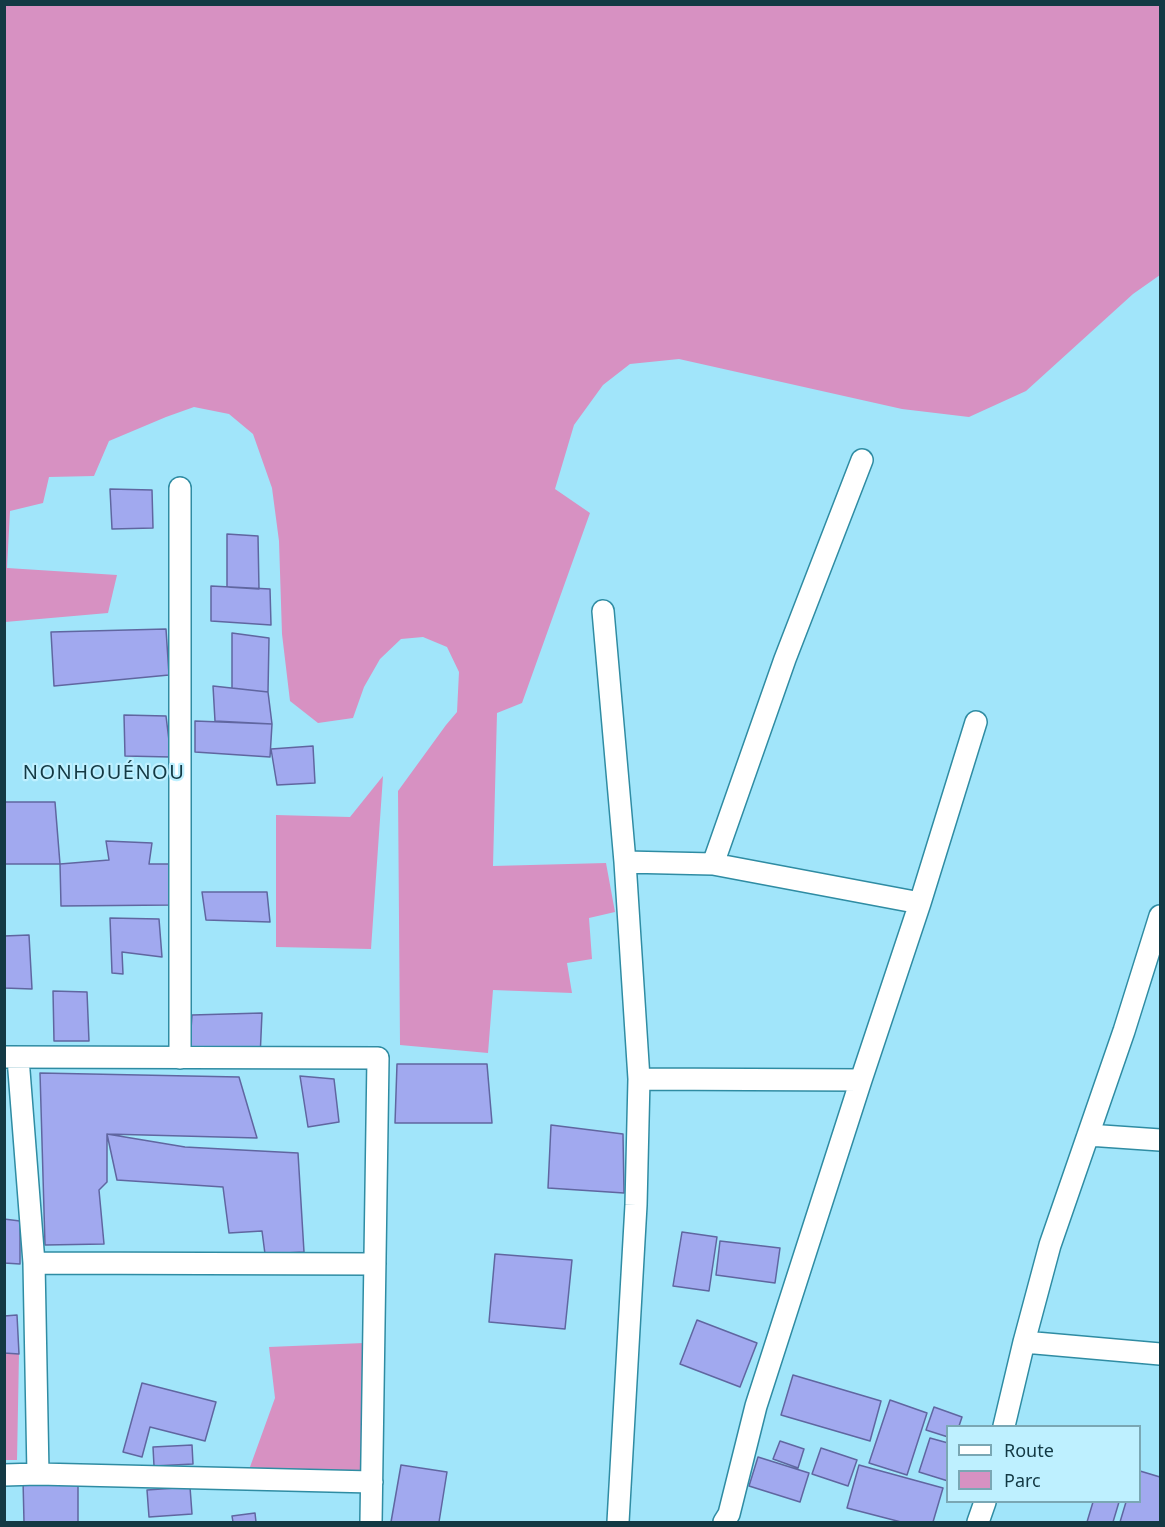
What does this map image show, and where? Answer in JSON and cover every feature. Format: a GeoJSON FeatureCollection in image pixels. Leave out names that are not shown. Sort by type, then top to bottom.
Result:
{"type":"FeatureCollection","features":[{"type":"Feature","properties":{"kind":"street"},"geometry":{"type":"LineString","coordinates":[[713,864],[785,659],[862,460]]}},
{"type":"Feature","properties":{"kind":"street"},"geometry":{"type":"LineString","coordinates":[[180,488],[180,1058]]}},
{"type":"Feature","properties":{"kind":"street"},"geometry":{"type":"LineString","coordinates":[[603,611],[625,862],[639,1079],[636,1205],[618,1522]]}},
{"type":"Feature","properties":{"kind":"street"},"geometry":{"type":"LineString","coordinates":[[724,1522],[729,1514],[756,1406],[920,903],[976,722]]}},
{"type":"Feature","properties":{"kind":"street"},"geometry":{"type":"LineString","coordinates":[[625,862],[713,864],[920,903]]}},
{"type":"Feature","properties":{"kind":"street"},"geometry":{"type":"LineString","coordinates":[[1004,1425],[1023,1342],[1050,1245],[1161,916]]}},
{"type":"Feature","properties":{"kind":"street"},"geometry":{"type":"LineString","coordinates":[[38,1474],[34,1263],[11,1058],[378,1059],[371,1522]]}},
{"type":"Feature","properties":{"kind":"street"},"geometry":{"type":"LineString","coordinates":[[639,1079],[861,1080]]}},
{"type":"Feature","properties":{"kind":"street"},"geometry":{"type":"LineString","coordinates":[[1088,1135],[1161,1140]]}},
{"type":"Feature","properties":{"kind":"street"},"geometry":{"type":"LineString","coordinates":[[34,1263],[375,1264]]}},
{"type":"Feature","properties":{"kind":"street"},"geometry":{"type":"LineString","coordinates":[[1023,1342],[1161,1354]]}},
{"type":"Feature","properties":{"kind":"street"},"geometry":{"type":"LineString","coordinates":[[4,1475],[372,1482]]}},
{"type":"Feature","properties":{"kind":"street"},"geometry":{"type":"LineString","coordinates":[[978,1522],[985,1503]]}},
{"type":"Feature","properties":{"kind":"green space"},"geometry":{"type":"Polygon","coordinates":[[[5,4],[1160,5],[1160,275],[1133,294],[1026,391],[969,417],[902,409],[679,359],[630,364],[603,385],[574,425],[555,489],[590,513],[522,703],[497,713],[493,866],[606,863],[615,912],[589,918],[592,959],[567,963],[572,993],[493,990],[488,1053],[400,1045],[398,791],[457,712],[459,672],[447,647],[423,637],[401,639],[380,659],[364,687],[353,718],[318,723],[290,701],[282,634],[279,541],[272,488],[253,434],[229,414],[194,407],[109,441],[94,476],[49,477],[43,503],[10,511],[7,568],[117,575],[108,613],[5,622],[5,4]]]}},
{"type":"Feature","properties":{"kind":"green space"},"geometry":{"type":"Polygon","coordinates":[[[383,776],[371,949],[276,947],[276,815],[350,817],[383,776]]]}},
{"type":"Feature","properties":{"kind":"green space"},"geometry":{"type":"Polygon","coordinates":[[[364,1343],[372,1482],[250,1467],[275,1398],[269,1347],[364,1343]]]}},
{"type":"Feature","properties":{"kind":"green space"},"geometry":{"type":"Polygon","coordinates":[[[4,1353],[19,1354],[17,1460],[5,1460],[4,1353]]]}},
{"type":"Feature","properties":{"kind":"building"},"geometry":{"type":"Polygon","coordinates":[[[110,489],[152,490],[153,528],[112,529],[110,489]]]}},
{"type":"Feature","properties":{"kind":"building"},"geometry":{"type":"Polygon","coordinates":[[[227,534],[258,536],[259,589],[227,587],[227,534]]]}},
{"type":"Feature","properties":{"kind":"building"},"geometry":{"type":"Polygon","coordinates":[[[211,586],[270,589],[271,625],[211,621],[211,586]]]}},
{"type":"Feature","properties":{"kind":"building"},"geometry":{"type":"Polygon","coordinates":[[[166,629],[169,675],[54,686],[51,632],[166,629]]]}},
{"type":"Feature","properties":{"kind":"building"},"geometry":{"type":"Polygon","coordinates":[[[232,633],[269,638],[268,692],[232,688],[232,633]]]}},
{"type":"Feature","properties":{"kind":"building"},"geometry":{"type":"Polygon","coordinates":[[[213,686],[268,692],[272,724],[215,721],[213,686]]]}},
{"type":"Feature","properties":{"kind":"building"},"geometry":{"type":"Polygon","coordinates":[[[124,715],[166,716],[171,757],[125,756],[124,715]]]}},
{"type":"Feature","properties":{"kind":"building"},"geometry":{"type":"Polygon","coordinates":[[[195,721],[272,724],[270,757],[195,752],[195,721]]]}},
{"type":"Feature","properties":{"kind":"building"},"geometry":{"type":"Polygon","coordinates":[[[313,746],[315,783],[277,785],[271,749],[313,746]]]}},
{"type":"Feature","properties":{"kind":"building"},"geometry":{"type":"Polygon","coordinates":[[[4,802],[55,802],[60,864],[4,864],[4,802]]]}},
{"type":"Feature","properties":{"kind":"building"},"geometry":{"type":"Polygon","coordinates":[[[106,841],[152,843],[149,864],[170,864],[171,905],[61,906],[60,864],[109,860],[106,841]]]}},
{"type":"Feature","properties":{"kind":"building"},"geometry":{"type":"Polygon","coordinates":[[[202,892],[267,892],[270,922],[206,920],[202,892]]]}},
{"type":"Feature","properties":{"kind":"building"},"geometry":{"type":"Polygon","coordinates":[[[110,918],[159,919],[162,957],[122,952],[123,974],[112,973],[110,918]]]}},
{"type":"Feature","properties":{"kind":"building"},"geometry":{"type":"Polygon","coordinates":[[[29,935],[32,989],[4,988],[4,936],[29,935]]]}},
{"type":"Feature","properties":{"kind":"building"},"geometry":{"type":"Polygon","coordinates":[[[53,991],[87,992],[89,1041],[54,1041],[53,991]]]}},
{"type":"Feature","properties":{"kind":"building"},"geometry":{"type":"Polygon","coordinates":[[[262,1013],[260,1058],[189,1058],[192,1015],[262,1013]]]}},
{"type":"Feature","properties":{"kind":"building"},"geometry":{"type":"Polygon","coordinates":[[[397,1064],[487,1064],[492,1123],[395,1123],[397,1064]]]}},
{"type":"Feature","properties":{"kind":"building"},"geometry":{"type":"Polygon","coordinates":[[[40,1073],[239,1077],[257,1138],[107,1134],[107,1182],[99,1190],[104,1244],[45,1245],[40,1073]]]}},
{"type":"Feature","properties":{"kind":"building"},"geometry":{"type":"Polygon","coordinates":[[[300,1076],[334,1079],[339,1122],[308,1127],[300,1076]]]}},
{"type":"Feature","properties":{"kind":"building"},"geometry":{"type":"Polygon","coordinates":[[[551,1125],[623,1134],[624,1193],[548,1188],[551,1125]]]}},
{"type":"Feature","properties":{"kind":"building"},"geometry":{"type":"Polygon","coordinates":[[[107,1134],[185,1147],[298,1153],[304,1252],[265,1254],[262,1231],[229,1233],[223,1187],[117,1180],[107,1134]]]}},
{"type":"Feature","properties":{"kind":"building"},"geometry":{"type":"Polygon","coordinates":[[[4,1219],[20,1221],[20,1264],[4,1263],[4,1219]]]}},
{"type":"Feature","properties":{"kind":"building"},"geometry":{"type":"Polygon","coordinates":[[[682,1232],[717,1237],[709,1291],[673,1286],[682,1232]]]}},
{"type":"Feature","properties":{"kind":"building"},"geometry":{"type":"Polygon","coordinates":[[[720,1241],[780,1248],[775,1283],[716,1275],[720,1241]]]}},
{"type":"Feature","properties":{"kind":"building"},"geometry":{"type":"Polygon","coordinates":[[[495,1254],[572,1260],[565,1329],[489,1322],[495,1254]]]}},
{"type":"Feature","properties":{"kind":"building"},"geometry":{"type":"Polygon","coordinates":[[[17,1315],[19,1354],[4,1353],[4,1316],[17,1315]]]}},
{"type":"Feature","properties":{"kind":"building"},"geometry":{"type":"Polygon","coordinates":[[[697,1320],[757,1343],[740,1387],[680,1364],[697,1320]]]}},
{"type":"Feature","properties":{"kind":"building"},"geometry":{"type":"Polygon","coordinates":[[[793,1375],[881,1401],[870,1441],[781,1415],[793,1375]]]}},
{"type":"Feature","properties":{"kind":"building"},"geometry":{"type":"Polygon","coordinates":[[[142,1383],[216,1402],[205,1441],[150,1427],[142,1457],[123,1452],[142,1383]]]}},
{"type":"Feature","properties":{"kind":"building"},"geometry":{"type":"Polygon","coordinates":[[[890,1400],[927,1413],[907,1475],[869,1463],[890,1400]]]}},
{"type":"Feature","properties":{"kind":"building"},"geometry":{"type":"Polygon","coordinates":[[[934,1407],[962,1417],[959,1425],[946,1425],[946,1436],[926,1430],[934,1407]]]}},
{"type":"Feature","properties":{"kind":"building"},"geometry":{"type":"Polygon","coordinates":[[[930,1438],[946,1442],[946,1480],[919,1472],[930,1438]]]}},
{"type":"Feature","properties":{"kind":"building"},"geometry":{"type":"Polygon","coordinates":[[[780,1441],[804,1449],[798,1468],[773,1459],[780,1441]]]}},
{"type":"Feature","properties":{"kind":"building"},"geometry":{"type":"Polygon","coordinates":[[[192,1445],[193,1464],[154,1466],[153,1447],[192,1445]]]}},
{"type":"Feature","properties":{"kind":"building"},"geometry":{"type":"Polygon","coordinates":[[[821,1448],[857,1460],[848,1486],[812,1474],[821,1448]]]}},
{"type":"Feature","properties":{"kind":"building"},"geometry":{"type":"Polygon","coordinates":[[[758,1457],[809,1473],[800,1502],[749,1486],[758,1457]]]}},
{"type":"Feature","properties":{"kind":"building"},"geometry":{"type":"Polygon","coordinates":[[[401,1465],[447,1472],[439,1522],[391,1522],[401,1465]]]}},
{"type":"Feature","properties":{"kind":"building"},"geometry":{"type":"Polygon","coordinates":[[[859,1465],[943,1488],[933,1522],[901,1522],[847,1508],[859,1465]]]}},
{"type":"Feature","properties":{"kind":"building"},"geometry":{"type":"Polygon","coordinates":[[[1141,1471],[1160,1477],[1160,1522],[1120,1522],[1126,1503],[1141,1503],[1141,1471]]]}},
{"type":"Feature","properties":{"kind":"building"},"geometry":{"type":"Polygon","coordinates":[[[78,1479],[78,1522],[24,1522],[23,1480],[78,1479]]]}},
{"type":"Feature","properties":{"kind":"building"},"geometry":{"type":"Polygon","coordinates":[[[190,1487],[192,1514],[149,1517],[147,1490],[190,1487]]]}},
{"type":"Feature","properties":{"kind":"building"},"geometry":{"type":"Polygon","coordinates":[[[1093,1503],[1119,1503],[1113,1522],[1087,1522],[1093,1503]]]}},
{"type":"Feature","properties":{"kind":"building"},"geometry":{"type":"Polygon","coordinates":[[[255,1513],[256,1522],[233,1522],[232,1516],[255,1513]]]}},
{"type":"Feature","properties":{"kind":"district","name":"NONHOUÉNOU"},"geometry":{"type":"Point","coordinates":[104,773]}}]}
